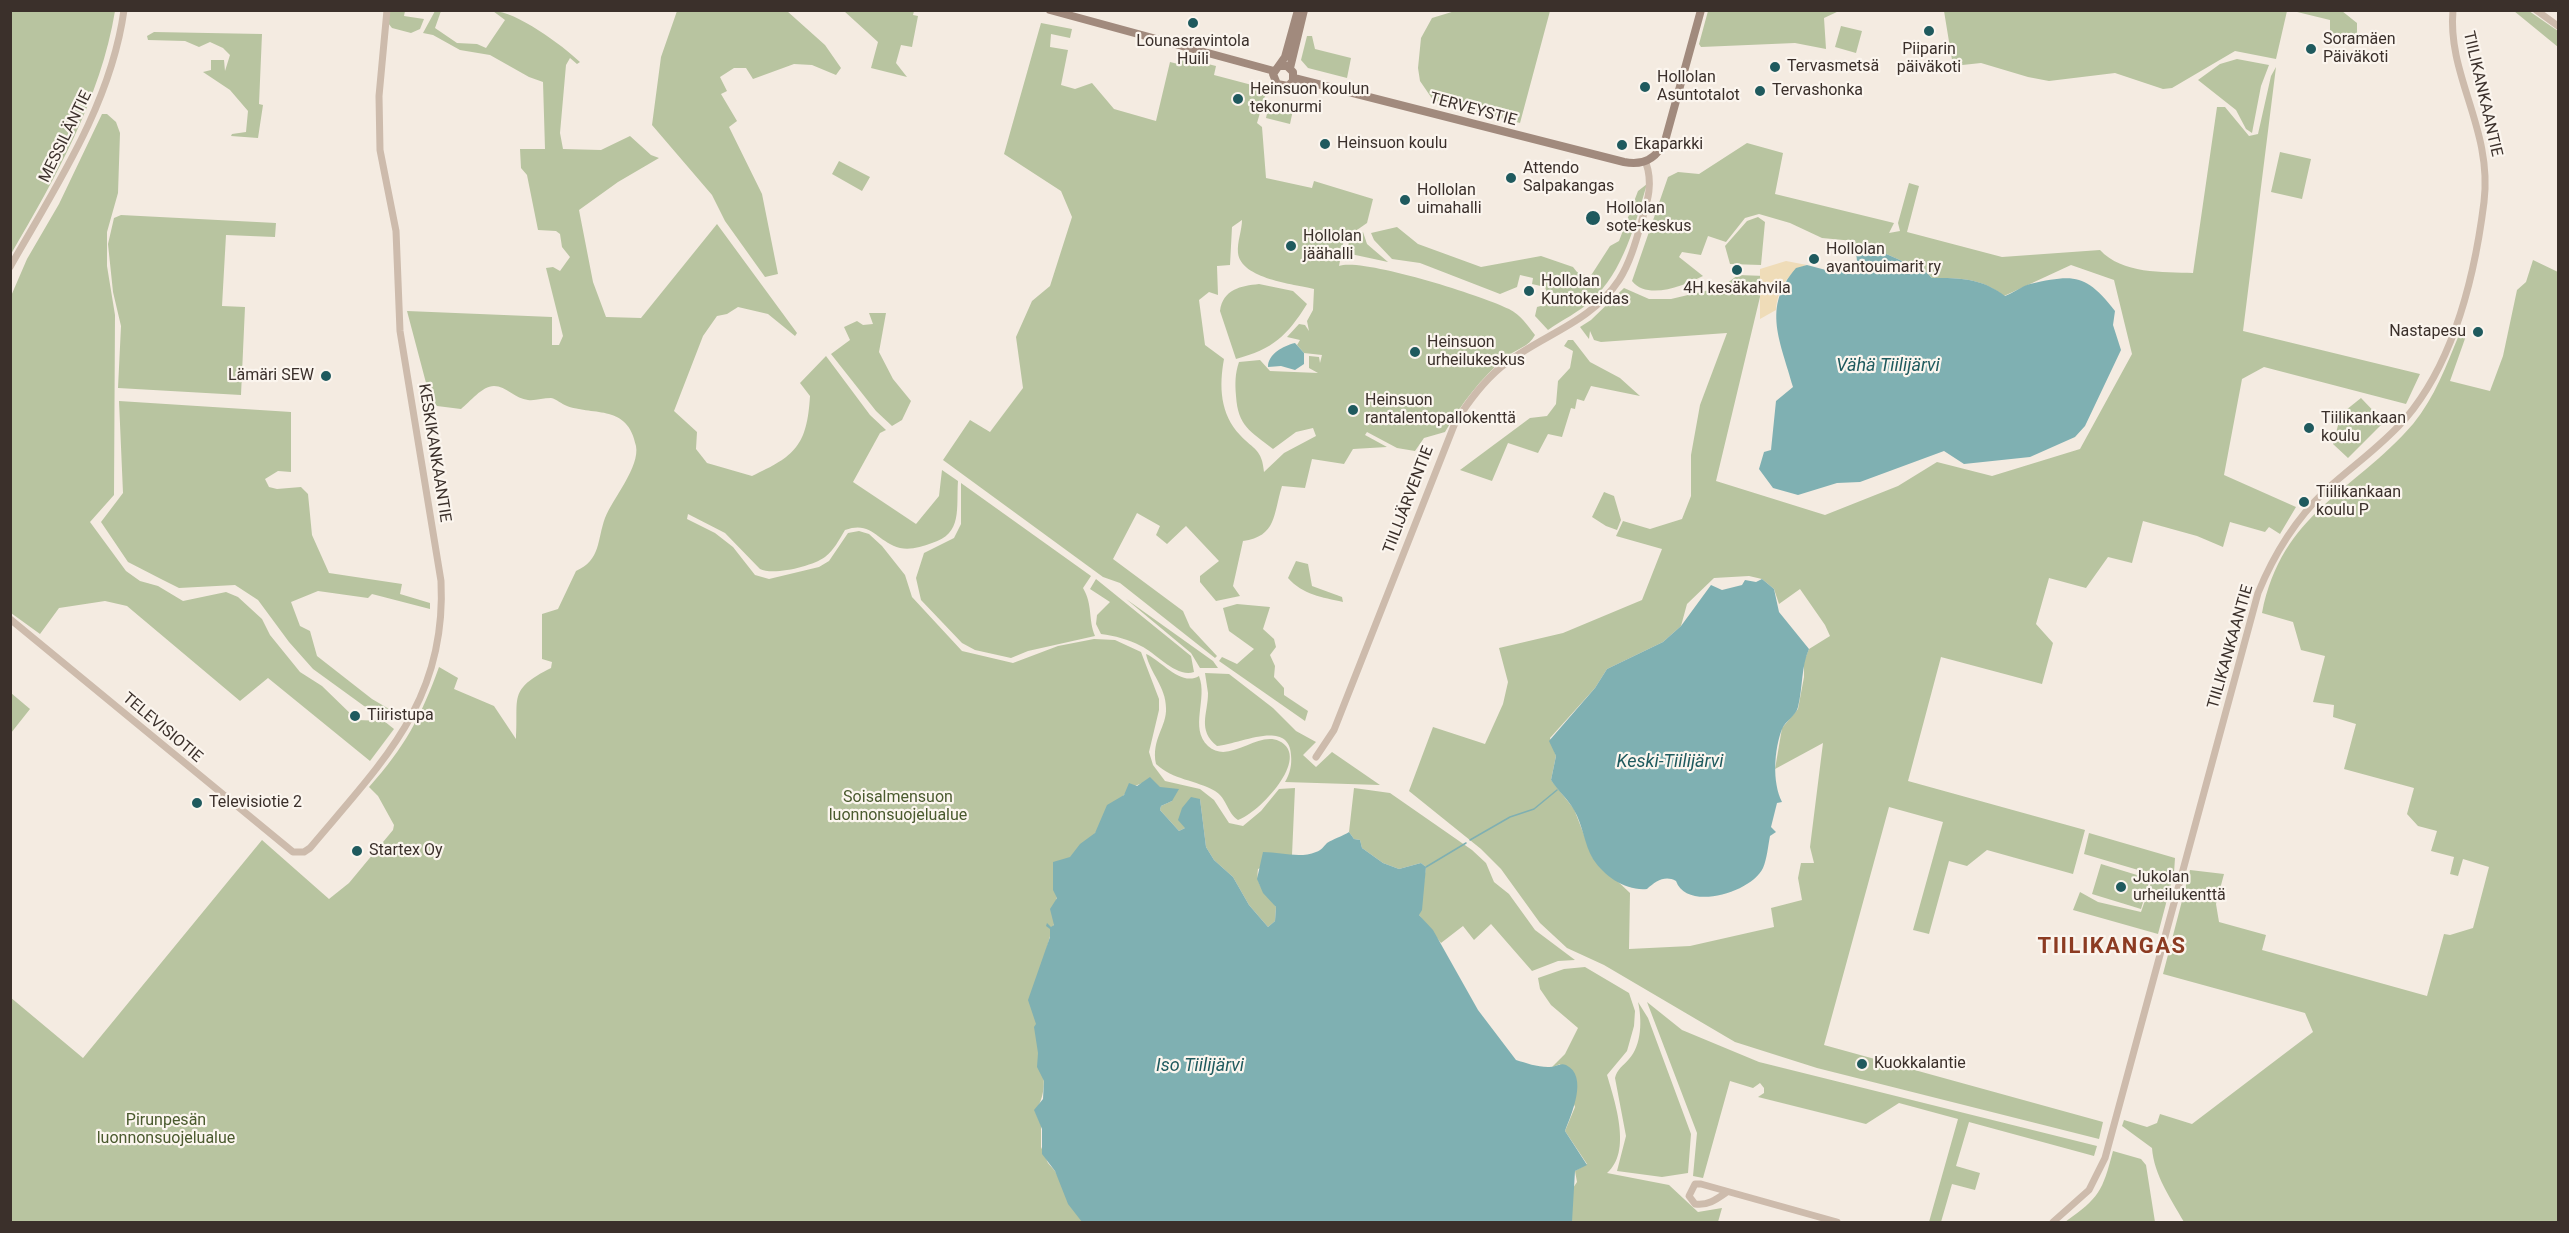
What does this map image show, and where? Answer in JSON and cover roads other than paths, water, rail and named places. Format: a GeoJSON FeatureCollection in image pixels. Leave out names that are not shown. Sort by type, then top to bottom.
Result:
{"type":"FeatureCollection","features":[{"type":"Feature","properties":{"kind":"main road"},"geometry":{"type":"LineString","coordinates":[[1050,10],[1277,69],[1290,68]]}},
{"type":"Feature","properties":{"kind":"main road"},"geometry":{"type":"LineString","coordinates":[[1298,10],[1285,57],[1277,69],[1274,80],[1280,86],[1288,86],[1294,78],[1290,68],[1304,10]]}},
{"type":"Feature","properties":{"kind":"main road"},"geometry":{"type":"LineString","coordinates":[[1646,162],[1655,155],[1665,141],[1701,10]]}},
{"type":"Feature","properties":{"kind":"main road","name":"TERVEYSTIE"},"geometry":{"type":"LineString","coordinates":[[1294,78],[1636,165],[1646,162]]}},
{"type":"Feature","properties":{"kind":"street","name":"MESSILÄNTIE"},"geometry":{"type":"LineString","coordinates":[[10,267],[50,199],[107,82],[121,33],[124,10]]}},
{"type":"Feature","properties":{"kind":"street","name":"KESKIKANKAANTIE"},"geometry":{"type":"LineString","coordinates":[[298,853],[310,848],[385,759],[405,729],[427,683],[438,644],[442,613],[441,580],[400,332],[396,231],[380,150],[379,96],[387,10]]}},
{"type":"Feature","properties":{"kind":"street","name":"TIILIKANKAANTIE"},"geometry":{"type":"LineString","coordinates":[[2053,1222],[2086,1195],[2105,1158],[2253,613],[2267,570],[2281,545],[2306,511],[2326,490],[2379,446],[2409,414],[2435,372],[2459,311],[2477,244],[2486,173],[2481,136],[2455,48],[2453,10]]}},
{"type":"Feature","properties":{"kind":"street"},"geometry":{"type":"LineString","coordinates":[[2536,10],[2559,26]]}},
{"type":"Feature","properties":{"kind":"street","name":"TIILIJÄRVENTIE"},"geometry":{"type":"LineString","coordinates":[[1316,757],[1335,728],[1455,423],[1476,392],[1503,365],[1593,310],[1618,281],[1636,239],[1649,194],[1650,177],[1646,162]]}},
{"type":"Feature","properties":{"kind":"street","name":"TELEVISIOTIE"},"geometry":{"type":"LineString","coordinates":[[10,619],[288,850],[298,853]]}},
{"type":"Feature","properties":{"kind":"street"},"geometry":{"type":"LineString","coordinates":[[1727,1192],[1712,1202],[1701,1205],[1695,1204],[1689,1196],[1695,1184],[1727,1192],[1837,1222]]}},
{"type":"Feature","properties":{"kind":"water","name":"Vähä Tiilijärvi"},"geometry":{"type":"Polygon","coordinates":[[[1868,246],[1925,271],[1932,278],[1979,282],[2005,296],[2027,285],[2069,278],[2087,284],[2096,290],[2115,311],[2113,325],[2121,350],[2085,426],[2075,437],[2030,457],[1964,464],[1944,451],[1860,482],[1837,483],[1798,495],[1773,488],[1759,469],[1764,452],[1771,450],[1776,401],[1793,387],[1779,340],[1777,311],[1779,297],[1785,283],[1796,268],[1807,265],[1837,273],[1857,261],[1856,252],[1868,246]]]}},
{"type":"Feature","properties":{"kind":"water"},"geometry":{"type":"Polygon","coordinates":[[[1295,343],[1304,353],[1304,364],[1295,370],[1281,366],[1268,367],[1277,351],[1295,343]]]}},
{"type":"Feature","properties":{"kind":"water","name":"Keski-Tiilijärvi"},"geometry":{"type":"Polygon","coordinates":[[[1762,579],[1774,589],[1779,612],[1809,649],[1798,707],[1783,726],[1777,746],[1775,776],[1782,802],[1777,803],[1771,827],[1776,832],[1770,836],[1763,868],[1757,877],[1734,891],[1705,897],[1682,890],[1672,879],[1657,881],[1647,889],[1631,888],[1617,882],[1593,859],[1574,810],[1551,780],[1556,756],[1549,741],[1595,688],[1607,669],[1663,642],[1681,626],[1711,585],[1722,590],[1742,585],[1745,580],[1756,582],[1762,579]]]}},
{"type":"Feature","properties":{"kind":"water","name":"Iso Tiilijärvi"},"geometry":{"type":"Polygon","coordinates":[[[1150,777],[1160,787],[1179,789],[1172,801],[1161,806],[1160,810],[1179,831],[1185,828],[1178,820],[1182,808],[1191,797],[1200,799],[1206,847],[1214,860],[1233,877],[1249,905],[1268,927],[1275,921],[1276,907],[1263,893],[1257,879],[1263,852],[1310,854],[1349,832],[1354,839],[1360,840],[1362,848],[1383,863],[1399,869],[1421,863],[1426,867],[1422,910],[1419,915],[1433,930],[1478,1010],[1516,1060],[1544,1067],[1564,1064],[1573,1070],[1577,1086],[1576,1096],[1565,1131],[1587,1165],[1575,1171],[1572,1222],[1082,1222],[1068,1204],[1055,1171],[1042,1154],[1042,1129],[1034,1110],[1043,1099],[1044,1081],[1037,1067],[1038,1053],[1034,1027],[1036,1024],[1028,1000],[1050,937],[1047,923],[1051,927],[1054,925],[1050,909],[1057,898],[1053,890],[1053,862],[1070,857],[1080,844],[1095,833],[1107,805],[1124,795],[1129,783],[1137,786],[1150,777]]]}},
{"type":"Feature","properties":{"kind":"waterway"},"geometry":{"type":"LineString","coordinates":[[1470,840],[1510,817],[1534,809],[1557,790]]}},
{"type":"Feature","properties":{"kind":"waterway"},"geometry":{"type":"LineString","coordinates":[[1426,867],[1466,843]]}},
{"type":"Feature","properties":{"kind":"place","name":"Lounasravintola Huili"},"geometry":{"type":"Point","coordinates":[1193,23]}},
{"type":"Feature","properties":{"kind":"place","name":"Piiparin päiväkoti"},"geometry":{"type":"Point","coordinates":[1929,31]}},
{"type":"Feature","properties":{"kind":"place","name":"Soramäen Päiväkoti"},"geometry":{"type":"Point","coordinates":[2311,49]}},
{"type":"Feature","properties":{"kind":"place","name":"Tervasmetsä"},"geometry":{"type":"Point","coordinates":[1775,67]}},
{"type":"Feature","properties":{"kind":"place","name":"Hollolan Asuntotalot"},"geometry":{"type":"Point","coordinates":[1645,87]}},
{"type":"Feature","properties":{"kind":"place","name":"Tervashonka"},"geometry":{"type":"Point","coordinates":[1760,91]}},
{"type":"Feature","properties":{"kind":"place","name":"Heinsuon koulun tekonurmi"},"geometry":{"type":"Point","coordinates":[1238,99]}},
{"type":"Feature","properties":{"kind":"place","name":"Heinsuon koulu"},"geometry":{"type":"Point","coordinates":[1325,144]}},
{"type":"Feature","properties":{"kind":"place","name":"Ekaparkki"},"geometry":{"type":"Point","coordinates":[1622,145]}},
{"type":"Feature","properties":{"kind":"place","name":"Attendo Salpakangas"},"geometry":{"type":"Point","coordinates":[1511,178]}},
{"type":"Feature","properties":{"kind":"place","name":"Hollolan uimahalli"},"geometry":{"type":"Point","coordinates":[1405,200]}},
{"type":"Feature","properties":{"kind":"place","name":"Hollolan sote-keskus"},"geometry":{"type":"Point","coordinates":[1593,218]}},
{"type":"Feature","properties":{"kind":"place","name":"Hollolan jäähalli"},"geometry":{"type":"Point","coordinates":[1291,246]}},
{"type":"Feature","properties":{"kind":"place","name":"Hollolan avantouimarit ry"},"geometry":{"type":"Point","coordinates":[1814,259]}},
{"type":"Feature","properties":{"kind":"place","name":"4H kesäkahvila"},"geometry":{"type":"Point","coordinates":[1737,270]}},
{"type":"Feature","properties":{"kind":"place","name":"Hollolan Kuntokeidas"},"geometry":{"type":"Point","coordinates":[1529,291]}},
{"type":"Feature","properties":{"kind":"place","name":"Nastapesu"},"geometry":{"type":"Point","coordinates":[2478,332]}},
{"type":"Feature","properties":{"kind":"place","name":"Heinsuon urheilukeskus"},"geometry":{"type":"Point","coordinates":[1415,352]}},
{"type":"Feature","properties":{"kind":"place","name":"Lämäri SEW"},"geometry":{"type":"Point","coordinates":[326,376]}},
{"type":"Feature","properties":{"kind":"place","name":"Heinsuon rantalentopallokenttä"},"geometry":{"type":"Point","coordinates":[1353,410]}},
{"type":"Feature","properties":{"kind":"place","name":"Tiilikankaan koulu"},"geometry":{"type":"Point","coordinates":[2309,428]}},
{"type":"Feature","properties":{"kind":"place","name":"Tiilikankaan koulu P"},"geometry":{"type":"Point","coordinates":[2304,502]}},
{"type":"Feature","properties":{"kind":"place","name":"Tiiristupa"},"geometry":{"type":"Point","coordinates":[355,716]}},
{"type":"Feature","properties":{"kind":"place","name":"Televisiotie 2"},"geometry":{"type":"Point","coordinates":[197,803]}},
{"type":"Feature","properties":{"kind":"place","name":"Startex Oy"},"geometry":{"type":"Point","coordinates":[357,851]}},
{"type":"Feature","properties":{"kind":"place","name":"Jukolan urheilukenttä"},"geometry":{"type":"Point","coordinates":[2121,887]}},
{"type":"Feature","properties":{"kind":"place","name":"Kuokkalantie"},"geometry":{"type":"Point","coordinates":[1862,1064]}},
{"type":"Feature","properties":{"kind":"district","name":"TIILIKANGAS"},"geometry":{"type":"Point","coordinates":[2112,947]}},
{"type":"Feature","properties":{"kind":"park label","name":"Soisalmensuon luonnonsuojelualue"},"geometry":{"type":"Point","coordinates":[898,807]}},
{"type":"Feature","properties":{"kind":"park label","name":"Pirunpesän luonnonsuojelualue"},"geometry":{"type":"Point","coordinates":[166,1130]}}]}
